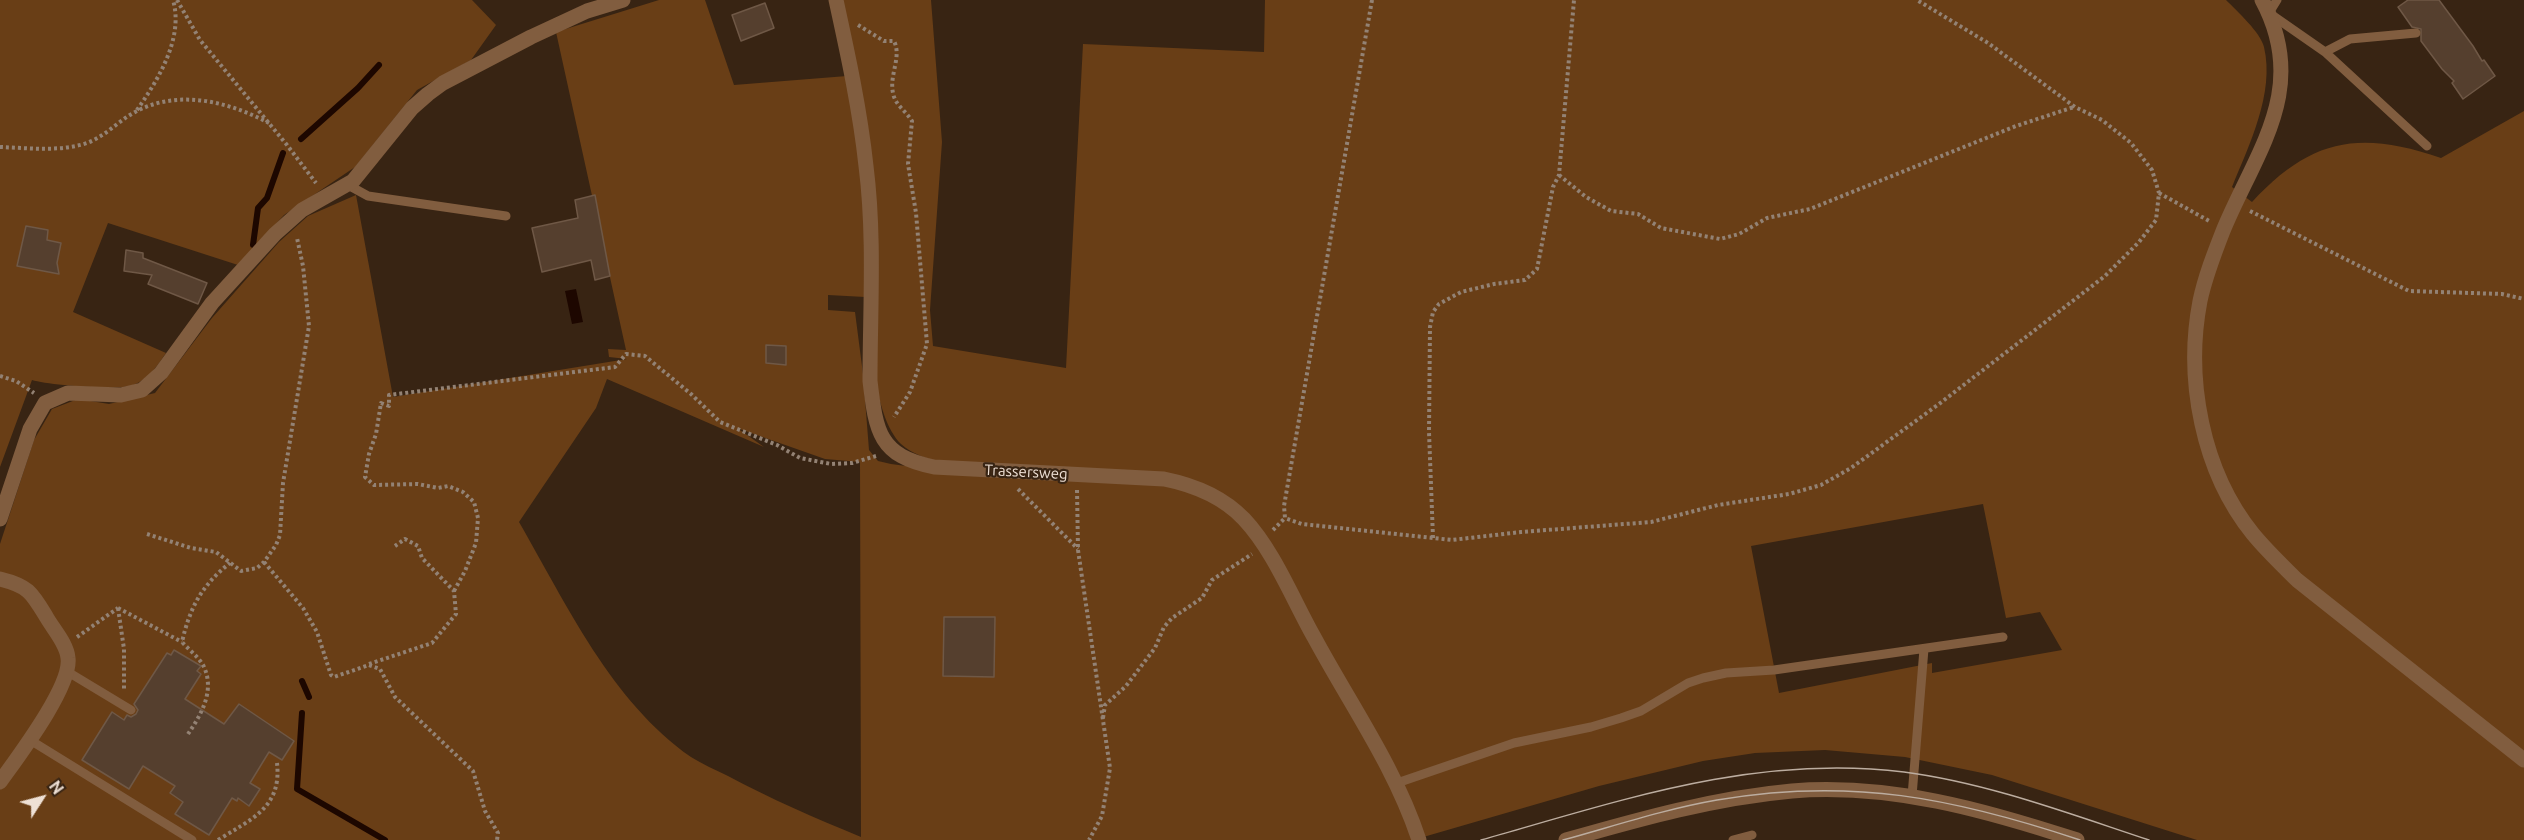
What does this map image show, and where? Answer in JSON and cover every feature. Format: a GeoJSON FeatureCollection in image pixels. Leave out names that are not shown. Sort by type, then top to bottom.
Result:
{"type":"FeatureCollection","features":[{"type":"Feature","properties":{"kind":"street"},"geometry":{"type":"LineString","coordinates":[[0,519],[30,429],[45,403],[68,393],[121,395],[142,390],[161,372],[212,303],[292,218],[348,185],[363,171],[412,108],[443,83],[549,28],[587,11],[623,0]]}},
{"type":"Feature","properties":{"kind":"street","name":"Trassersweg"},"geometry":{"type":"LineString","coordinates":[[836,0],[857,101],[867,168],[870,381],[873,405],[889,448],[902,458],[916,463],[1001,472],[1149,476],[1197,487],[1231,508],[1245,520],[1263,544],[1397,783],[1419,840]]}},
{"type":"Feature","properties":{"kind":"street"},"geometry":{"type":"LineString","coordinates":[[2269,4],[2280,56],[2281,80],[2278,101],[2272,126],[2224,229],[2210,265],[2200,301],[2195,363],[2201,420],[2210,449],[2230,498],[2252,533],[2297,580],[2524,760]]}},
{"type":"Feature","properties":{"kind":"street"},"geometry":{"type":"LineString","coordinates":[[0,579],[19,583],[27,588],[64,646],[69,662],[68,672],[62,685],[30,740],[0,782]]}},
{"type":"Feature","properties":{"kind":"street"},"geometry":{"type":"LineString","coordinates":[[1566,840],[1694,805],[1765,794],[1828,790],[1912,796],[1986,812],[2077,840]]}},
{"type":"Feature","properties":{"kind":"lane"},"geometry":{"type":"LineString","coordinates":[[2269,4],[2427,146]]}},
{"type":"Feature","properties":{"kind":"lane"},"geometry":{"type":"LineString","coordinates":[[2325,52],[2349,39],[2415,33]]}},
{"type":"Feature","properties":{"kind":"lane"},"geometry":{"type":"LineString","coordinates":[[348,185],[368,196],[506,216]]}},
{"type":"Feature","properties":{"kind":"lane"},"geometry":{"type":"LineString","coordinates":[[1397,783],[1514,743],[1592,727],[1621,718],[1641,711],[1688,683],[1703,678],[2003,637]]}},
{"type":"Feature","properties":{"kind":"lane"},"geometry":{"type":"LineString","coordinates":[[1912,796],[1924,649]]}},
{"type":"Feature","properties":{"kind":"lane"},"geometry":{"type":"LineString","coordinates":[[68,672],[127,708]]}},
{"type":"Feature","properties":{"kind":"lane"},"geometry":{"type":"LineString","coordinates":[[30,740],[192,840]]}},
{"type":"Feature","properties":{"kind":"lane"},"geometry":{"type":"LineString","coordinates":[[1733,840],[1752,835]]}},
{"type":"Feature","properties":{"kind":"path"},"geometry":{"type":"LineString","coordinates":[[136,112],[153,87],[171,46],[177,22],[175,0]]}},
{"type":"Feature","properties":{"kind":"path"},"geometry":{"type":"LineString","coordinates":[[175,0],[200,40],[269,123],[325,197]]}},
{"type":"Feature","properties":{"kind":"path"},"geometry":{"type":"LineString","coordinates":[[1372,0],[1284,506],[1285,518],[1302,524],[1452,540],[1651,522],[1718,505],[1789,494],[1821,485],[1851,468],[1939,404],[2105,276],[2139,242],[2156,220],[2159,193],[2152,170],[2131,143],[2102,120],[2075,106],[1988,43],[1917,0]]}},
{"type":"Feature","properties":{"kind":"path"},"geometry":{"type":"LineString","coordinates":[[1433,538],[1429,432],[1430,327],[1433,312],[1439,304],[1461,292],[1525,280],[1537,269],[1553,187],[1559,175],[1574,0]]}},
{"type":"Feature","properties":{"kind":"path"},"geometry":{"type":"LineString","coordinates":[[264,562],[303,608],[317,632],[331,675],[334,677],[432,643],[456,614],[454,591],[476,543],[478,518],[474,502],[463,492],[448,486],[438,488],[418,484],[374,485],[365,477],[381,403],[389,406],[389,395],[615,367],[626,354],[645,356],[691,394],[720,422],[800,458],[831,464],[875,458],[883,437],[910,392],[927,345],[916,213],[908,164],[912,121],[897,104],[891,80],[898,49],[894,41],[884,41],[851,21]]}},
{"type":"Feature","properties":{"kind":"path"},"geometry":{"type":"LineString","coordinates":[[0,147],[69,146],[85,143],[101,137],[136,112],[162,103],[215,101],[247,111],[269,123]]}},
{"type":"Feature","properties":{"kind":"path"},"geometry":{"type":"LineString","coordinates":[[1559,175],[1586,197],[1611,211],[1638,214],[1662,228],[1720,239],[1739,234],[1767,218],[1810,209],[2016,126],[2075,106]]}},
{"type":"Feature","properties":{"kind":"path"},"geometry":{"type":"LineString","coordinates":[[2159,193],[2224,229]]}},
{"type":"Feature","properties":{"kind":"path"},"geometry":{"type":"LineString","coordinates":[[2236,203],[2409,291],[2502,294],[2524,299]]}},
{"type":"Feature","properties":{"kind":"path"},"geometry":{"type":"LineString","coordinates":[[147,534],[190,548],[216,552],[241,571],[248,571],[264,562],[276,545],[279,535],[283,483],[309,326],[303,266],[292,218]]}},
{"type":"Feature","properties":{"kind":"path"},"geometry":{"type":"LineString","coordinates":[[0,376],[26,386],[45,403]]}},
{"type":"Feature","properties":{"kind":"path"},"geometry":{"type":"LineString","coordinates":[[1001,472],[1078,550]]}},
{"type":"Feature","properties":{"kind":"path"},"geometry":{"type":"LineString","coordinates":[[1077,475],[1078,550],[1110,768],[1102,816],[1089,840]]}},
{"type":"Feature","properties":{"kind":"path"},"geometry":{"type":"LineString","coordinates":[[395,546],[405,539],[413,542],[421,552],[422,558],[454,591]]}},
{"type":"Feature","properties":{"kind":"path"},"geometry":{"type":"LineString","coordinates":[[1102,725],[1106,705],[1126,686],[1155,648],[1164,627],[1172,618],[1202,598],[1212,580],[1251,555],[1263,544]]}},
{"type":"Feature","properties":{"kind":"path"},"geometry":{"type":"LineString","coordinates":[[182,642],[188,618],[198,596],[213,577],[230,563]]}},
{"type":"Feature","properties":{"kind":"path"},"geometry":{"type":"LineString","coordinates":[[118,608],[182,642],[199,660],[206,678],[203,712],[188,734]]}},
{"type":"Feature","properties":{"kind":"path"},"geometry":{"type":"LineString","coordinates":[[64,646],[118,608]]}},
{"type":"Feature","properties":{"kind":"path"},"geometry":{"type":"LineString","coordinates":[[118,608],[124,650],[127,708]]}},
{"type":"Feature","properties":{"kind":"path"},"geometry":{"type":"LineString","coordinates":[[369,664],[380,669],[395,697],[473,771],[485,811],[498,832],[497,840]]}},
{"type":"Feature","properties":{"kind":"path"},"geometry":{"type":"LineString","coordinates":[[218,840],[267,807],[277,786],[277,763]]}},
{"type":"Feature","properties":{"kind":"shaded area"},"geometry":{"type":"Polygon","coordinates":[[[0,0],[472,0],[496,25],[471,60],[417,90],[355,167],[284,215],[238,265],[108,223],[73,312],[166,353],[148,376],[125,387],[83,387],[32,380],[0,467],[0,0]]]}},
{"type":"Feature","properties":{"kind":"shaded area"},"geometry":{"type":"Polygon","coordinates":[[[659,0],[705,0],[734,85],[847,76],[841,0],[931,0],[942,142],[930,310],[933,346],[1066,368],[1083,44],[1264,52],[1265,0],[2226,0],[2248,22],[2264,47],[2266,82],[2263,100],[2232,187],[2252,202],[2295,164],[2316,153],[2338,146],[2361,143],[2386,144],[2441,158],[2524,111],[2524,840],[2197,840],[1992,775],[1905,757],[1825,750],[1755,753],[1703,761],[1599,786],[1413,840],[0,840],[0,544],[34,440],[52,409],[78,399],[109,404],[155,393],[212,318],[279,242],[308,216],[356,195],[393,397],[627,359],[609,357],[608,349],[626,350],[556,32],[659,0]],[[828,295],[828,310],[855,312],[869,450],[878,461],[891,464],[906,466],[939,462],[919,455],[901,444],[884,415],[874,375],[865,297],[828,295]],[[607,379],[596,408],[519,522],[573,618],[614,680],[637,708],[691,757],[777,800],[861,837],[860,462],[825,459],[737,428],[764,447],[607,379]],[[1983,504],[1751,546],[1779,693],[1932,663],[1932,673],[2062,650],[2040,612],[2006,618],[1983,504]]]}},
{"type":"Feature","properties":{"kind":"shaded area"},"geometry":{"type":"Polygon","coordinates":[[[576,289],[583,322],[572,324],[565,291],[576,289]]]}},
{"type":"Feature","properties":{"kind":"building"},"geometry":{"type":"Polygon","coordinates":[[[2408,0],[2439,0],[2495,76],[2463,99],[2452,83],[2454,81],[2421,41],[2421,29],[2412,27],[2398,7],[2408,0]]]}},
{"type":"Feature","properties":{"kind":"building"},"geometry":{"type":"Polygon","coordinates":[[[765,3],[774,28],[741,41],[732,15],[765,3]]]}},
{"type":"Feature","properties":{"kind":"building"},"geometry":{"type":"Polygon","coordinates":[[[595,195],[610,276],[595,280],[591,260],[542,272],[532,228],[578,218],[575,200],[595,195]]]}},
{"type":"Feature","properties":{"kind":"building"},"geometry":{"type":"Polygon","coordinates":[[[26,226],[48,230],[47,240],[61,243],[57,263],[59,274],[17,266],[26,226]]]}},
{"type":"Feature","properties":{"kind":"building"},"geometry":{"type":"Polygon","coordinates":[[[126,250],[143,253],[143,258],[207,283],[198,304],[148,284],[152,275],[124,271],[126,250]]]}},
{"type":"Feature","properties":{"kind":"building"},"geometry":{"type":"Polygon","coordinates":[[[766,345],[786,346],[786,365],[766,363],[766,345]]]}},
{"type":"Feature","properties":{"kind":"building"},"geometry":{"type":"Polygon","coordinates":[[[944,617],[995,617],[994,677],[943,676],[944,617]]]}},
{"type":"Feature","properties":{"kind":"building"},"geometry":{"type":"Polygon","coordinates":[[[174,650],[201,666],[197,671],[201,674],[185,699],[224,724],[239,704],[294,741],[282,760],[269,752],[250,783],[260,789],[249,806],[238,798],[237,801],[232,798],[209,835],[175,814],[183,802],[170,793],[175,786],[143,766],[129,789],[82,760],[112,712],[124,720],[127,715],[131,717],[136,714],[138,710],[134,704],[167,653],[171,655],[174,650]]]}},
{"type":"Feature","properties":{"kind":"waterway"},"geometry":{"type":"LineString","coordinates":[[301,139],[358,88],[379,65]]}},
{"type":"Feature","properties":{"kind":"waterway"},"geometry":{"type":"LineString","coordinates":[[253,245],[258,208],[267,198],[283,153]]}},
{"type":"Feature","properties":{"kind":"waterway"},"geometry":{"type":"LineString","coordinates":[[302,681],[309,697]]}},
{"type":"Feature","properties":{"kind":"waterway"},"geometry":{"type":"LineString","coordinates":[[302,713],[297,789],[385,840]]}},
{"type":"Feature","properties":{"kind":"tram line"},"geometry":{"type":"LineString","coordinates":[[1481,840],[1638,796],[1690,784],[1795,769],[1849,768],[1904,772],[1998,791],[2149,840]]}},
{"type":"Feature","properties":{"kind":"tram line"},"geometry":{"type":"LineString","coordinates":[[1563,840],[1659,813],[1717,800],[1766,793],[1812,791],[1857,791],[1945,803],[2034,825],[2080,840]]}}]}
